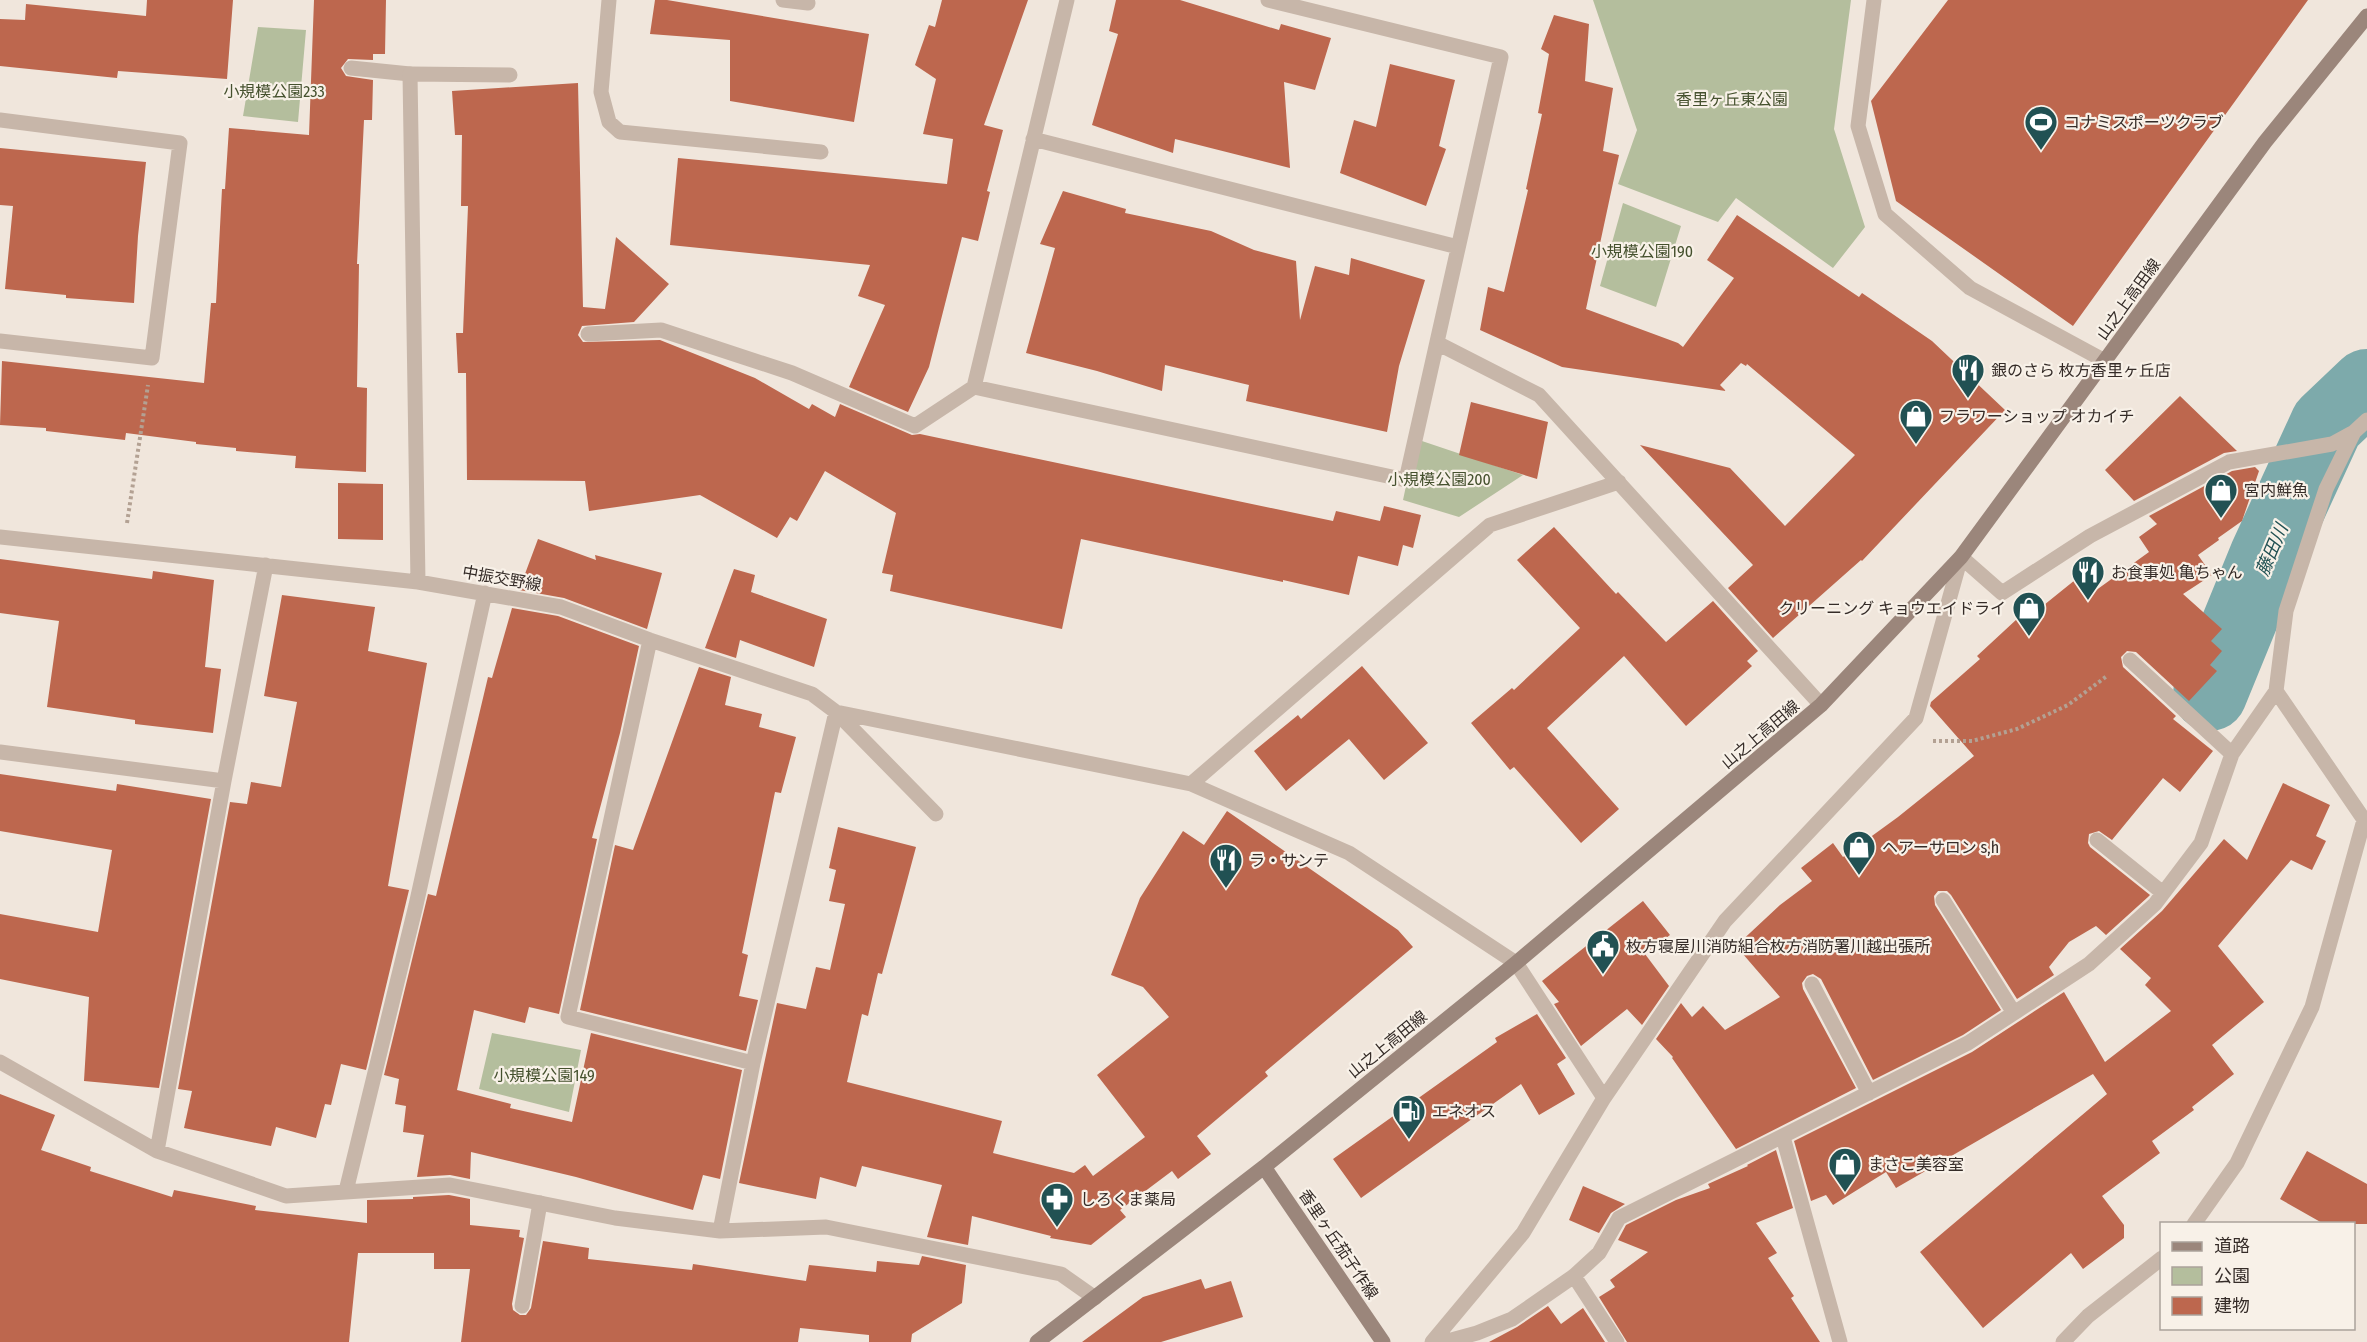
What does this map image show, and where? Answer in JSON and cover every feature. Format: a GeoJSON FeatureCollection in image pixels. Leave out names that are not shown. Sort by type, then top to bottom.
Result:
{"type":"FeatureCollection","features":[{"type":"Feature","properties":{"kind":"street"},"geometry":{"type":"LineString","coordinates":[[609,0],[601,92],[609,122],[620,132],[821,152]]}},
{"type":"Feature","properties":{"kind":"street"},"geometry":{"type":"LineString","coordinates":[[783,0],[808,3]]}},
{"type":"Feature","properties":{"kind":"street"},"geometry":{"type":"LineString","coordinates":[[588,333],[661,330],[792,373],[915,426],[974,387],[1067,0]]}},
{"type":"Feature","properties":{"kind":"street"},"geometry":{"type":"LineString","coordinates":[[974,387],[1406,480],[1501,57],[1268,0]]}},
{"type":"Feature","properties":{"kind":"street"},"geometry":{"type":"LineString","coordinates":[[1874,0],[1858,126],[1885,214],[1970,288],[2105,361]]}},
{"type":"Feature","properties":{"kind":"street","name":"山之上高田線"},"geometry":{"type":"LineString","coordinates":[[1037,1342],[1264,1167],[1516,963],[1821,705],[1961,557],[2265,142],[2367,16]]}},
{"type":"Feature","properties":{"kind":"street"},"geometry":{"type":"LineString","coordinates":[[351,69],[410,74],[510,75]]}},
{"type":"Feature","properties":{"kind":"street"},"geometry":{"type":"LineString","coordinates":[[410,74],[418,582]]}},
{"type":"Feature","properties":{"kind":"street"},"geometry":{"type":"LineString","coordinates":[[0,120],[180,142],[152,358],[0,342]]}},
{"type":"Feature","properties":{"kind":"street"},"geometry":{"type":"LineString","coordinates":[[1033,139],[1458,247]]}},
{"type":"Feature","properties":{"kind":"street"},"geometry":{"type":"LineString","coordinates":[[1437,343],[1539,395],[1821,705]]}},
{"type":"Feature","properties":{"kind":"street"},"geometry":{"type":"LineString","coordinates":[[1432,1342],[1523,1233],[1604,1098],[1725,921],[1916,718],[1961,557],[2002,593],[2090,536],[2229,462],[2332,444],[2354,432],[2367,420]]}},
{"type":"Feature","properties":{"kind":"street"},"geometry":{"type":"LineString","coordinates":[[1444,1342],[1477,1333],[1512,1319],[1574,1276],[1599,1252],[1619,1218],[1968,1043],[2089,964],[2155,904],[2201,843],[2232,754],[2276,691],[2286,611],[2326,489],[2354,432]]}},
{"type":"Feature","properties":{"kind":"street"},"geometry":{"type":"LineString","coordinates":[[1191,784],[1490,525],[1619,482]]}},
{"type":"Feature","properties":{"kind":"street","name":"中振交野線"},"geometry":{"type":"LineString","coordinates":[[0,537],[418,582],[561,607],[650,640],[812,694],[836,711],[936,814]]}},
{"type":"Feature","properties":{"kind":"street"},"geometry":{"type":"LineString","coordinates":[[157,1151],[266,565]]}},
{"type":"Feature","properties":{"kind":"street"},"geometry":{"type":"LineString","coordinates":[[346,1191],[416,905],[485,593]]}},
{"type":"Feature","properties":{"kind":"street"},"geometry":{"type":"LineString","coordinates":[[650,640],[568,1017],[753,1063]]}},
{"type":"Feature","properties":{"kind":"street"},"geometry":{"type":"LineString","coordinates":[[2130,660],[2232,754]]}},
{"type":"Feature","properties":{"kind":"street"},"geometry":{"type":"LineString","coordinates":[[2195,1222],[2236,1163],[2312,1007],[2365,822],[2276,691]]}},
{"type":"Feature","properties":{"kind":"street"},"geometry":{"type":"LineString","coordinates":[[720,1231],[753,1063],[836,711],[1191,784],[1349,853],[1516,963],[1604,1098]]}},
{"type":"Feature","properties":{"kind":"street"},"geometry":{"type":"LineString","coordinates":[[0,752],[224,781]]}},
{"type":"Feature","properties":{"kind":"street"},"geometry":{"type":"LineString","coordinates":[[2097,840],[2163,893]]}},
{"type":"Feature","properties":{"kind":"street"},"geometry":{"type":"LineString","coordinates":[[1943,900],[2014,1013]]}},
{"type":"Feature","properties":{"kind":"street"},"geometry":{"type":"LineString","coordinates":[[1812,984],[1869,1093]]}},
{"type":"Feature","properties":{"kind":"street"},"geometry":{"type":"LineString","coordinates":[[0,1062],[157,1151],[286,1196],[450,1185],[615,1218],[720,1231],[826,1227],[1061,1274],[1095,1298]]}},
{"type":"Feature","properties":{"kind":"street"},"geometry":{"type":"LineString","coordinates":[[1783,1137],[1840,1342]]}},
{"type":"Feature","properties":{"kind":"street","name":"香里ヶ丘茄子作線"},"geometry":{"type":"LineString","coordinates":[[1264,1167],[1383,1342]]}},
{"type":"Feature","properties":{"kind":"street"},"geometry":{"type":"LineString","coordinates":[[522,1306],[540,1203]]}},
{"type":"Feature","properties":{"kind":"street"},"geometry":{"type":"LineString","coordinates":[[2062,1342],[2088,1316],[2160,1260]]}},
{"type":"Feature","properties":{"kind":"street"},"geometry":{"type":"LineString","coordinates":[[1574,1276],[1617,1342]]}},
{"type":"Feature","properties":{"kind":"path"},"geometry":{"type":"LineString","coordinates":[[123,550],[152,358]]}},
{"type":"Feature","properties":{"kind":"path"},"geometry":{"type":"LineString","coordinates":[[1899,735],[1932,741],[1972,741],[2017,729],[2067,705],[2130,660]]}},
{"type":"Feature","properties":{"kind":"green space","name":"香里ヶ丘東公園"},"geometry":{"type":"Polygon","coordinates":[[[1593,0],[1851,0],[1834,129],[1865,227],[1833,268],[1736,198],[1718,222],[1618,184],[1637,130],[1593,0]]]}},
{"type":"Feature","properties":{"kind":"green space","name":"小規模公園233"},"geometry":{"type":"Polygon","coordinates":[[[258,27],[306,30],[298,122],[243,116],[258,27]]]}},
{"type":"Feature","properties":{"kind":"green space","name":"小規模公園190"},"geometry":{"type":"Polygon","coordinates":[[[1623,203],[1681,226],[1656,307],[1600,286],[1623,203]]]}},
{"type":"Feature","properties":{"kind":"green space","name":"小規模公園200"},"geometry":{"type":"Polygon","coordinates":[[[1416,439],[1523,475],[1459,517],[1403,500],[1416,439]]]}},
{"type":"Feature","properties":{"kind":"green space","name":"小規模公園149"},"geometry":{"type":"Polygon","coordinates":[[[492,1033],[581,1050],[569,1112],[479,1089],[492,1033]]]}},
{"type":"Feature","properties":{"kind":"building"},"geometry":{"type":"Polygon","coordinates":[[[147,0],[233,0],[227,79],[118,71],[117,78],[0,66],[0,19],[25,20],[26,4],[146,16],[147,0]]]}},
{"type":"Feature","properties":{"kind":"building"},"geometry":{"type":"Polygon","coordinates":[[[314,0],[386,0],[385,54],[373,54],[373,60],[348,59],[341,68],[346,76],[373,80],[372,120],[364,120],[357,264],[359,264],[357,387],[367,388],[366,472],[295,468],[296,456],[236,451],[236,448],[126,433],[125,440],[46,431],[46,428],[0,425],[2,361],[204,383],[211,303],[216,303],[222,189],[225,189],[229,128],[309,135],[314,0]]]}},
{"type":"Feature","properties":{"kind":"building"},"geometry":{"type":"Polygon","coordinates":[[[655,0],[667,0],[869,34],[854,122],[730,101],[730,40],[650,34],[655,0]]]}},
{"type":"Feature","properties":{"kind":"building"},"geometry":{"type":"Polygon","coordinates":[[[942,0],[1028,0],[984,125],[1003,130],[987,191],[990,192],[978,241],[962,237],[929,367],[908,412],[849,387],[885,305],[858,296],[870,265],[670,245],[678,158],[947,184],[953,139],[923,134],[936,79],[915,65],[929,25],[935,27],[942,0]]]}},
{"type":"Feature","properties":{"kind":"building"},"geometry":{"type":"Polygon","coordinates":[[[1116,0],[1180,0],[1279,30],[1281,24],[1331,38],[1315,90],[1284,82],[1290,168],[1175,139],[1173,153],[1092,125],[1118,34],[1109,31],[1116,0]]]}},
{"type":"Feature","properties":{"kind":"building","name":"コナミスポーツクラブ"},"geometry":{"type":"Polygon","coordinates":[[[1948,0],[2308,0],[2073,326],[1896,201],[1871,101],[1948,0]]]}},
{"type":"Feature","properties":{"kind":"building"},"geometry":{"type":"Polygon","coordinates":[[[1554,15],[1589,24],[1585,81],[1613,88],[1603,151],[1619,155],[1586,309],[1678,343],[1683,347],[1734,278],[1707,260],[1737,215],[1859,297],[1862,293],[1932,341],[2005,410],[1862,561],[1773,638],[1728,588],[1753,565],[1640,445],[1730,468],[1785,526],[1855,455],[1747,364],[1746,366],[1741,363],[1720,385],[1726,391],[1562,367],[1480,330],[1488,287],[1504,292],[1528,190],[1526,189],[1542,114],[1538,113],[1549,54],[1541,49],[1554,15]]]}},
{"type":"Feature","properties":{"kind":"building"},"geometry":{"type":"Polygon","coordinates":[[[1390,64],[1455,80],[1439,146],[1446,149],[1426,206],[1340,173],[1354,120],[1376,127],[1390,64]]]}},
{"type":"Feature","properties":{"kind":"building"},"geometry":{"type":"Polygon","coordinates":[[[578,83],[583,307],[605,309],[616,237],[669,284],[634,322],[582,326],[578,335],[583,342],[660,340],[755,378],[809,409],[812,404],[835,417],[840,404],[912,435],[920,434],[1333,521],[1336,511],[1380,521],[1384,506],[1421,515],[1413,548],[1403,545],[1398,566],[1358,556],[1349,595],[1081,539],[1062,629],[890,591],[893,575],[882,573],[896,513],[825,471],[797,521],[790,517],[777,538],[700,495],[589,511],[585,481],[467,480],[466,373],[458,373],[456,333],[463,333],[468,206],[461,206],[462,135],[455,135],[452,91],[578,83]]]}},
{"type":"Feature","properties":{"kind":"building"},"geometry":{"type":"Polygon","coordinates":[[[0,148],[146,162],[134,303],[66,298],[66,295],[5,289],[13,206],[0,205],[0,148]]]}},
{"type":"Feature","properties":{"kind":"building"},"geometry":{"type":"Polygon","coordinates":[[[1063,191],[1126,209],[1125,213],[1211,231],[1254,250],[1296,261],[1300,320],[1315,266],[1349,275],[1351,258],[1425,280],[1399,366],[1387,432],[1246,401],[1249,385],[1165,365],[1162,391],[1026,353],[1055,248],[1040,244],[1063,191]]]}},
{"type":"Feature","properties":{"kind":"building"},"geometry":{"type":"Polygon","coordinates":[[[2180,396],[2237,451],[2224,453],[2134,501],[2105,470],[2180,396]]]}},
{"type":"Feature","properties":{"kind":"building"},"geometry":{"type":"Polygon","coordinates":[[[1471,402],[1548,422],[1537,479],[1459,455],[1471,402]]]}},
{"type":"Feature","properties":{"kind":"building"},"geometry":{"type":"Polygon","coordinates":[[[2255,467],[2259,471],[2242,521],[2198,555],[2212,575],[2183,594],[2222,629],[2211,641],[2222,651],[2210,665],[2217,671],[2189,701],[2136,652],[2127,651],[2121,657],[2123,667],[2176,716],[2173,719],[2213,751],[2180,792],[2163,778],[2112,840],[2099,831],[2089,834],[2090,847],[2150,895],[2106,935],[2096,926],[2069,942],[2049,967],[2054,975],[2017,999],[1951,895],[1947,891],[1938,891],[1934,896],[1935,905],[2001,1010],[1963,1035],[1873,1080],[1821,979],[1813,974],[1807,976],[1802,983],[1803,989],[1856,1088],[1736,1149],[1673,1057],[1656,1039],[1681,1003],[1692,1017],[1703,1006],[1725,1030],[1780,997],[1736,946],[1780,905],[1812,881],[1801,868],[1833,843],[1843,857],[1898,817],[1974,756],[1930,706],[1931,702],[1980,659],[1977,656],[2040,601],[2044,605],[2075,580],[2088,596],[2149,552],[2139,537],[2157,524],[2149,516],[2232,471],[2255,467]]]}},
{"type":"Feature","properties":{"kind":"building"},"geometry":{"type":"Polygon","coordinates":[[[338,483],[383,484],[383,540],[338,539],[338,483]]]}},
{"type":"Feature","properties":{"kind":"building"},"geometry":{"type":"Polygon","coordinates":[[[1554,527],[1616,594],[1618,592],[1666,642],[1713,601],[1758,651],[1747,661],[1752,666],[1686,726],[1624,656],[1547,728],[1619,809],[1581,843],[1514,767],[1510,770],[1471,723],[1512,688],[1514,690],[1580,628],[1517,560],[1554,527]]]}},
{"type":"Feature","properties":{"kind":"building"},"geometry":{"type":"Polygon","coordinates":[[[538,539],[596,560],[595,555],[662,573],[647,629],[564,598],[519,590],[538,539]]]}},
{"type":"Feature","properties":{"kind":"building"},"geometry":{"type":"Polygon","coordinates":[[[0,559],[152,579],[153,571],[214,580],[205,667],[221,669],[213,733],[135,724],[135,720],[47,707],[59,621],[0,613],[0,559]]]}},
{"type":"Feature","properties":{"kind":"building"},"geometry":{"type":"Polygon","coordinates":[[[734,569],[755,575],[751,592],[827,619],[814,667],[740,640],[736,658],[705,648],[734,569]]]}},
{"type":"Feature","properties":{"kind":"building"},"geometry":{"type":"Polygon","coordinates":[[[282,595],[375,607],[368,651],[427,663],[388,886],[409,890],[366,1070],[341,1064],[331,1105],[325,1104],[316,1138],[276,1127],[271,1146],[184,1128],[192,1091],[178,1089],[230,802],[247,804],[251,782],[281,787],[297,702],[264,696],[282,595]]]}},
{"type":"Feature","properties":{"kind":"building"},"geometry":{"type":"Polygon","coordinates":[[[512,608],[558,616],[639,646],[620,733],[592,838],[597,839],[559,1014],[529,1007],[525,1023],[474,1010],[457,1090],[511,1104],[510,1108],[572,1122],[591,1033],[742,1070],[720,1179],[703,1175],[693,1210],[576,1177],[471,1152],[470,1179],[450,1175],[417,1177],[424,1135],[403,1132],[406,1106],[395,1104],[399,1079],[384,1075],[428,894],[436,896],[488,677],[492,678],[512,608]]]}},
{"type":"Feature","properties":{"kind":"building"},"geometry":{"type":"Polygon","coordinates":[[[1362,666],[1428,743],[1384,780],[1349,739],[1286,791],[1254,751],[1298,715],[1301,719],[1362,666]]]}},
{"type":"Feature","properties":{"kind":"building"},"geometry":{"type":"Polygon","coordinates":[[[699,667],[731,677],[725,705],[762,714],[759,727],[796,737],[781,793],[775,792],[742,953],[748,955],[739,996],[758,1000],[746,1051],[580,1010],[615,845],[633,850],[699,667]]]}},
{"type":"Feature","properties":{"kind":"building"},"geometry":{"type":"Polygon","coordinates":[[[0,774],[116,791],[117,784],[211,799],[159,1088],[84,1081],[89,997],[0,979],[0,914],[98,932],[112,850],[0,831],[0,774]]]}},
{"type":"Feature","properties":{"kind":"building"},"geometry":{"type":"Polygon","coordinates":[[[2283,783],[2330,805],[2316,836],[2326,841],[2312,870],[2291,860],[2218,946],[2264,1002],[2212,1045],[2234,1074],[2192,1107],[2194,1110],[2152,1141],[2160,1153],[2102,1196],[2124,1225],[2124,1238],[2083,1269],[2071,1253],[1983,1328],[1920,1252],[2107,1094],[2093,1074],[1896,1188],[1886,1172],[1833,1205],[1826,1195],[1811,1201],[1794,1141],[1972,1052],[2064,992],[2105,1062],[2171,1011],[2145,985],[2151,978],[2120,949],[2162,911],[2224,839],[2247,860],[2283,783]]]}},
{"type":"Feature","properties":{"kind":"building"},"geometry":{"type":"Polygon","coordinates":[[[1227,811],[1398,930],[1413,947],[1265,1072],[1268,1076],[1197,1136],[1211,1154],[1178,1179],[1172,1171],[1120,1210],[1126,1217],[1091,1245],[1050,1238],[1051,1236],[972,1216],[968,1245],[927,1237],[942,1185],[862,1166],[856,1187],[820,1177],[816,1199],[739,1183],[777,1003],[806,1009],[816,967],[830,970],[845,904],[829,901],[836,870],[829,868],[838,827],[916,847],[882,974],[878,973],[868,1016],[862,1014],[847,1082],[1002,1121],[993,1153],[1074,1173],[1085,1165],[1093,1176],[1145,1137],[1097,1075],[1169,1017],[1143,987],[1111,975],[1140,898],[1183,831],[1204,845],[1227,811]]]}},
{"type":"Feature","properties":{"kind":"building"},"geometry":{"type":"Polygon","coordinates":[[[1643,901],[1670,935],[1645,954],[1669,986],[1642,1025],[1627,1009],[1581,1046],[1554,1004],[1559,1002],[1542,981],[1643,901]]]}},
{"type":"Feature","properties":{"kind":"building"},"geometry":{"type":"Polygon","coordinates":[[[1537,1014],[1566,1058],[1557,1064],[1575,1094],[1539,1115],[1521,1084],[1361,1198],[1333,1159],[1497,1042],[1495,1038],[1537,1014]]]}},
{"type":"Feature","properties":{"kind":"building"},"geometry":{"type":"Polygon","coordinates":[[[0,1094],[55,1115],[41,1150],[91,1167],[90,1171],[172,1197],[174,1190],[256,1206],[255,1210],[367,1223],[367,1200],[413,1199],[413,1197],[449,1195],[470,1199],[470,1225],[520,1230],[519,1237],[524,1238],[512,1304],[513,1310],[520,1315],[526,1315],[531,1308],[543,1241],[589,1248],[588,1259],[692,1270],[693,1264],[806,1281],[809,1265],[876,1272],[877,1261],[919,1265],[922,1256],[966,1265],[962,1303],[912,1334],[911,1342],[869,1342],[869,1335],[800,1328],[798,1342],[461,1342],[470,1269],[434,1269],[434,1253],[358,1253],[349,1342],[0,1342],[0,1094]]]}},
{"type":"Feature","properties":{"kind":"building"},"geometry":{"type":"Polygon","coordinates":[[[1776,1150],[1793,1208],[1756,1223],[1777,1253],[1768,1258],[1794,1296],[1791,1298],[1820,1342],[1627,1342],[1599,1297],[1615,1287],[1610,1280],[1648,1252],[1618,1240],[1626,1225],[1676,1200],[1710,1188],[1708,1184],[1776,1150]]]}},
{"type":"Feature","properties":{"kind":"building"},"geometry":{"type":"Polygon","coordinates":[[[2307,1151],[2367,1184],[2367,1224],[2320,1222],[2280,1199],[2307,1151]]]}},
{"type":"Feature","properties":{"kind":"building"},"geometry":{"type":"Polygon","coordinates":[[[1583,1186],[1625,1204],[1611,1213],[1599,1233],[1569,1220],[1583,1186]]]}},
{"type":"Feature","properties":{"kind":"building"},"geometry":{"type":"Polygon","coordinates":[[[1201,1279],[1205,1289],[1231,1281],[1243,1317],[1161,1342],[1082,1342],[1143,1297],[1201,1279]]]}},
{"type":"Feature","properties":{"kind":"building"},"geometry":{"type":"Polygon","coordinates":[[[1548,1306],[1561,1324],[1583,1308],[1605,1342],[1489,1342],[1517,1327],[1548,1306]]]}},
{"type":"Feature","properties":{"kind":"waterway","name":"藤田川"},"geometry":{"type":"LineString","coordinates":[[2210,694],[2266,557],[2327,424],[2367,386]]}},
{"type":"Feature","properties":{"kind":"place","name":"コナミスポーツクラブ"},"geometry":{"type":"Point","coordinates":[2041,151]}},
{"type":"Feature","properties":{"kind":"place","name":"銀のさら 枚方香里ヶ丘店"},"geometry":{"type":"Point","coordinates":[1968,399]}},
{"type":"Feature","properties":{"kind":"place","name":"フラワーショップ オカイチ"},"geometry":{"type":"Point","coordinates":[1916,445]}},
{"type":"Feature","properties":{"kind":"place","name":"宮内鮮魚"},"geometry":{"type":"Point","coordinates":[2221,519]}},
{"type":"Feature","properties":{"kind":"place","name":"お食事処 亀ちゃん"},"geometry":{"type":"Point","coordinates":[2088,601]}},
{"type":"Feature","properties":{"kind":"place","name":"クリーニング キョウエイドライ"},"geometry":{"type":"Point","coordinates":[2029,637]}},
{"type":"Feature","properties":{"kind":"place","name":"ヘアーサロン s,h"},"geometry":{"type":"Point","coordinates":[1859,876]}},
{"type":"Feature","properties":{"kind":"place","name":"ラ・サンテ"},"geometry":{"type":"Point","coordinates":[1226,889]}},
{"type":"Feature","properties":{"kind":"place","name":"枚方寝屋川消防組合枚方消防署川越出張所"},"geometry":{"type":"Point","coordinates":[1603,975]}},
{"type":"Feature","properties":{"kind":"place","name":"エネオス"},"geometry":{"type":"Point","coordinates":[1409,1140]}},
{"type":"Feature","properties":{"kind":"place","name":"まさこ美容室"},"geometry":{"type":"Point","coordinates":[1845,1193]}},
{"type":"Feature","properties":{"kind":"place","name":"しろくま薬局"},"geometry":{"type":"Point","coordinates":[1057,1228]}}]}
